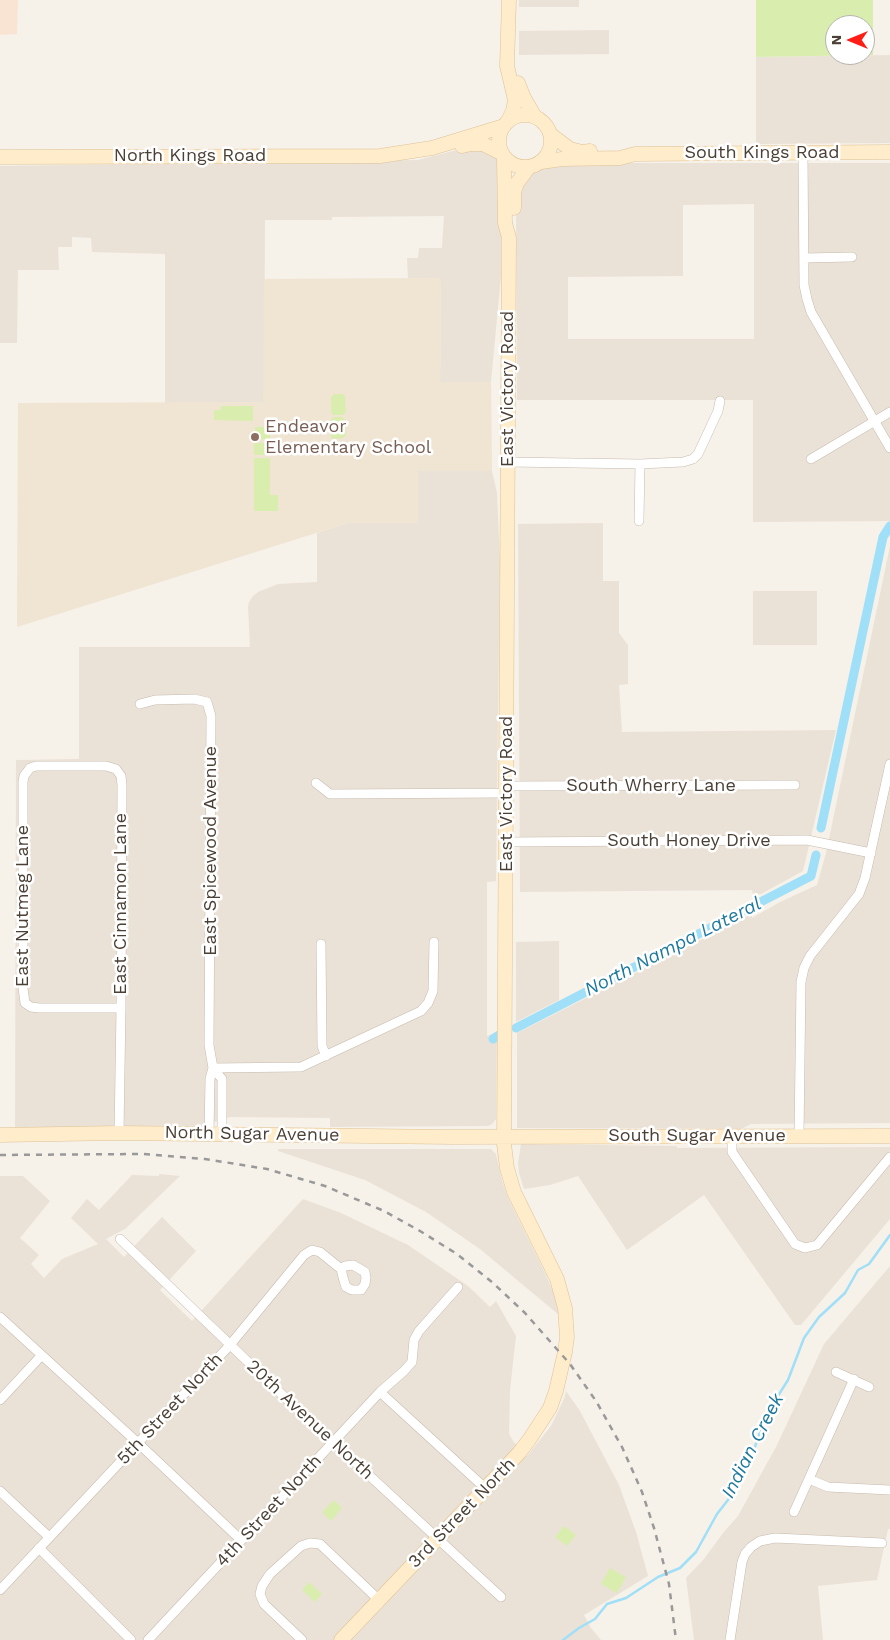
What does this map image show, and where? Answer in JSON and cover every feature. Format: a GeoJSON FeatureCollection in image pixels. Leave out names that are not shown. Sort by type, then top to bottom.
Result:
{"type":"FeatureCollection","features":[{"type":"Feature","properties":{"kind":"street"},"geometry":{"type":"LineString","coordinates":[[509,0],[510,33],[517,80],[524,98],[535,117],[541,121],[550,134],[550,150],[546,157],[535,165],[515,166],[503,155],[499,139],[513,111],[515,100],[507,66],[510,33]]}},
{"type":"Feature","properties":{"kind":"street"},"geometry":{"type":"LineString","coordinates":[[506,124],[521,116],[535,117]]}},
{"type":"Feature","properties":{"kind":"street","name":"North Kings Road"},"geometry":{"type":"LineString","coordinates":[[380,156],[432,148],[506,124]]}},
{"type":"Feature","properties":{"kind":"street","name":"South Kings Road"},"geometry":{"type":"LineString","coordinates":[[550,134],[566,147],[575,151],[620,150],[635,154]]}},
{"type":"Feature","properties":{"kind":"street","name":"North Kings Road"},"geometry":{"type":"LineString","coordinates":[[0,157],[380,156],[421,158],[477,143],[489,146],[503,155]]}},
{"type":"Feature","properties":{"kind":"street","name":"South Kings Road"},"geometry":{"type":"LineString","coordinates":[[535,165],[562,159],[620,158],[635,154],[890,152]]}},
{"type":"Feature","properties":{"kind":"street"},"geometry":{"type":"LineString","coordinates":[[803,153],[804,285],[811,312],[890,448]]}},
{"type":"Feature","properties":{"kind":"street","name":"East Victory Road"},"geometry":{"type":"LineString","coordinates":[[503,155],[505,223],[509,238],[504,1137],[507,1168],[514,1192],[557,1279],[564,1308],[566,1337]]}},
{"type":"Feature","properties":{"kind":"street","name":"East Victory Road"},"geometry":{"type":"LineString","coordinates":[[509,238],[514,222],[514,192],[517,183],[535,165]]}},
{"type":"Feature","properties":{"kind":"street"},"geometry":{"type":"LineString","coordinates":[[804,258],[852,257]]}},
{"type":"Feature","properties":{"kind":"street"},"geometry":{"type":"LineString","coordinates":[[508,462],[640,464],[683,462],[692,459],[698,454],[706,433],[718,411],[720,401]]}},
{"type":"Feature","properties":{"kind":"street"},"geometry":{"type":"LineString","coordinates":[[811,459],[890,412]]}},
{"type":"Feature","properties":{"kind":"street"},"geometry":{"type":"LineString","coordinates":[[639,522],[640,464]]}},
{"type":"Feature","properties":{"kind":"street","name":"East Spicewood Avenue"},"geometry":{"type":"LineString","coordinates":[[140,704],[156,700],[194,699],[207,702],[211,716],[209,1045],[213,1068],[210,1079],[215,1133]]}},
{"type":"Feature","properties":{"kind":"street"},"geometry":{"type":"LineString","coordinates":[[799,1136],[801,982],[804,968],[810,956],[859,894],[865,878],[888,787],[890,764]]}},
{"type":"Feature","properties":{"kind":"street","name":"East Cinnamon Lane"},"geometry":{"type":"LineString","coordinates":[[26,772],[36,766],[106,766],[116,769],[121,776],[119,1133]]}},
{"type":"Feature","properties":{"kind":"street","name":"East Nutmeg Lane"},"geometry":{"type":"LineString","coordinates":[[26,772],[23,782],[23,988],[25,1003],[31,1007],[39,1008],[121,1008]]}},
{"type":"Feature","properties":{"kind":"street","name":"South Wherry Lane"},"geometry":{"type":"LineString","coordinates":[[316,783],[330,794],[795,785]]}},
{"type":"Feature","properties":{"kind":"street","name":"South Honey Drive"},"geometry":{"type":"LineString","coordinates":[[506,842],[807,840],[871,852]]}},
{"type":"Feature","properties":{"kind":"street"},"geometry":{"type":"LineString","coordinates":[[213,1068],[302,1067],[420,1011],[428,1003],[433,991],[434,942]]}},
{"type":"Feature","properties":{"kind":"street"},"geometry":{"type":"LineString","coordinates":[[321,944],[322,1046],[326,1056]]}},
{"type":"Feature","properties":{"kind":"street","name":"East Spicewood Avenue"},"geometry":{"type":"LineString","coordinates":[[213,1068],[222,1079],[215,1133]]}},
{"type":"Feature","properties":{"kind":"street","name":"North Sugar Avenue"},"geometry":{"type":"LineString","coordinates":[[0,1135],[215,1133],[504,1137]]}},
{"type":"Feature","properties":{"kind":"street","name":"South Sugar Avenue"},"geometry":{"type":"LineString","coordinates":[[504,1137],[890,1136]]}},
{"type":"Feature","properties":{"kind":"street"},"geometry":{"type":"LineString","coordinates":[[732,1137],[732,1152],[795,1244],[805,1248],[817,1245],[890,1157]]}},
{"type":"Feature","properties":{"kind":"street","name":"20th Avenue North"},"geometry":{"type":"LineString","coordinates":[[120,1239],[333,1442],[501,1597]]}},
{"type":"Feature","properties":{"kind":"street","name":"5th Street North"},"geometry":{"type":"LineString","coordinates":[[1,1586],[230,1345],[304,1255],[312,1250],[320,1252],[341,1269]]}},
{"type":"Feature","properties":{"kind":"street","name":"4th Street North"},"geometry":{"type":"LineString","coordinates":[[148,1640],[380,1392],[412,1362],[414,1340],[419,1331],[458,1287]]}},
{"type":"Feature","properties":{"kind":"street"},"geometry":{"type":"LineString","coordinates":[[0,1317],[241,1540]]}},
{"type":"Feature","properties":{"kind":"street","name":"3rd Street North"},"geometry":{"type":"LineString","coordinates":[[341,1640],[519,1453],[550,1408],[561,1373],[566,1337]]}},
{"type":"Feature","properties":{"kind":"street"},"geometry":{"type":"LineString","coordinates":[[0,1400],[41,1356]]}},
{"type":"Feature","properties":{"kind":"street"},"geometry":{"type":"LineString","coordinates":[[836,1372],[870,1387]]}},
{"type":"Feature","properties":{"kind":"street"},"geometry":{"type":"LineString","coordinates":[[794,1512],[854,1380]]}},
{"type":"Feature","properties":{"kind":"street"},"geometry":{"type":"LineString","coordinates":[[380,1392],[485,1488]]}},
{"type":"Feature","properties":{"kind":"street"},"geometry":{"type":"LineString","coordinates":[[809,1479],[828,1487],[890,1490]]}},
{"type":"Feature","properties":{"kind":"street"},"geometry":{"type":"LineString","coordinates":[[0,1491],[49,1537]]}},
{"type":"Feature","properties":{"kind":"street"},"geometry":{"type":"LineString","coordinates":[[730,1640],[742,1562],[745,1554],[751,1547],[760,1541],[775,1538],[882,1543]]}},
{"type":"Feature","properties":{"kind":"street"},"geometry":{"type":"LineString","coordinates":[[302,1640],[264,1604],[260,1594],[262,1586],[270,1574],[302,1546],[310,1543],[320,1544],[379,1600]]}},
{"type":"Feature","properties":{"kind":"street"},"geometry":{"type":"LineString","coordinates":[[39,1548],[131,1640]]}},
{"type":"Feature","properties":{"kind":"shaded area"},"geometry":{"type":"Polygon","coordinates":[[[0,0],[18,0],[17,34],[0,35],[0,0]]]}},
{"type":"Feature","properties":{"kind":"shaded area"},"geometry":{"type":"Polygon","coordinates":[[[519,0],[579,0],[579,7],[519,7],[519,0]]]}},
{"type":"Feature","properties":{"kind":"shaded area"},"geometry":{"type":"Polygon","coordinates":[[[609,30],[609,54],[519,55],[519,31],[609,30]]]}},
{"type":"Feature","properties":{"kind":"shaded area"},"geometry":{"type":"Polygon","coordinates":[[[875,55],[890,55],[890,143],[756,144],[756,57],[825,56],[825,65],[875,65],[875,55]]]}},
{"type":"Feature","properties":{"kind":"shaded area"},"geometry":{"type":"Polygon","coordinates":[[[472,146],[496,154],[502,167],[501,276],[491,382],[440,382],[441,278],[408,278],[407,258],[418,258],[419,248],[442,248],[444,216],[332,217],[332,220],[265,220],[264,402],[165,403],[165,254],[92,252],[91,238],[72,237],[72,247],[58,247],[59,270],[18,270],[17,343],[0,343],[0,166],[418,160],[472,146]]]}},
{"type":"Feature","properties":{"kind":"shaded area"},"geometry":{"type":"Polygon","coordinates":[[[559,163],[890,163],[890,521],[753,522],[753,400],[517,400],[516,207],[518,188],[527,176],[543,167],[559,163]],[[754,204],[683,205],[683,276],[568,277],[568,339],[754,339],[754,204]]]}},
{"type":"Feature","properties":{"kind":"shaded area","name":"Endeavor Elementary School"},"geometry":{"type":"Polygon","coordinates":[[[441,278],[440,382],[491,382],[492,471],[418,471],[418,523],[348,523],[17,627],[18,403],[263,402],[264,279],[441,278]]]}},
{"type":"Feature","properties":{"kind":"shaded area"},"geometry":{"type":"Polygon","coordinates":[[[418,471],[492,471],[497,493],[500,560],[496,881],[487,882],[487,1036],[497,1032],[496,1119],[488,1126],[330,1127],[330,1118],[230,1117],[202,1126],[15,1128],[16,760],[79,759],[79,647],[250,647],[248,607],[253,596],[278,584],[317,582],[317,533],[348,523],[417,523],[418,471]]]}},
{"type":"Feature","properties":{"kind":"shaded area"},"geometry":{"type":"Polygon","coordinates":[[[603,523],[603,581],[619,581],[619,633],[628,645],[628,684],[619,685],[622,732],[836,730],[803,871],[761,894],[753,895],[752,890],[520,892],[518,524],[603,523]]]}},
{"type":"Feature","properties":{"kind":"shaded area"},"geometry":{"type":"Polygon","coordinates":[[[890,546],[890,1123],[751,1124],[741,1129],[517,1128],[517,1033],[752,914],[752,918],[780,902],[817,885],[826,853],[890,546]]]}},
{"type":"Feature","properties":{"kind":"shaded area"},"geometry":{"type":"Polygon","coordinates":[[[753,591],[817,591],[817,645],[753,645],[753,591]]]}},
{"type":"Feature","properties":{"kind":"shaded area"},"geometry":{"type":"Polygon","coordinates":[[[559,941],[559,1000],[516,1022],[516,942],[559,941]]]}},
{"type":"Feature","properties":{"kind":"shaded area"},"geometry":{"type":"Polygon","coordinates":[[[521,1144],[677,1146],[677,1148],[890,1147],[890,1219],[801,1325],[795,1325],[704,1195],[627,1250],[578,1176],[550,1185],[524,1189],[518,1163],[521,1144]]]}},
{"type":"Feature","properties":{"kind":"shaded area"},"geometry":{"type":"Polygon","coordinates":[[[278,1149],[491,1149],[496,1154],[508,1198],[553,1291],[559,1315],[480,1249],[426,1212],[365,1180],[278,1151],[278,1149]]]}},
{"type":"Feature","properties":{"kind":"shaded area"},"geometry":{"type":"Polygon","coordinates":[[[159,1174],[180,1176],[125,1229],[106,1239],[124,1257],[162,1217],[196,1251],[160,1290],[192,1321],[303,1199],[341,1213],[408,1245],[468,1286],[490,1307],[496,1301],[516,1336],[510,1390],[509,1434],[513,1441],[527,1456],[551,1426],[566,1391],[580,1411],[619,1485],[636,1532],[648,1576],[584,1615],[591,1628],[601,1640],[0,1640],[0,1176],[23,1176],[50,1201],[20,1238],[39,1255],[31,1264],[44,1278],[62,1259],[98,1244],[71,1218],[87,1199],[99,1210],[132,1175],[159,1176],[159,1174]]]}},
{"type":"Feature","properties":{"kind":"shaded area"},"geometry":{"type":"Polygon","coordinates":[[[890,1266],[890,1529],[888,1529],[877,1580],[818,1586],[823,1640],[694,1640],[686,1578],[704,1559],[738,1516],[777,1445],[824,1344],[890,1266]]]}},
{"type":"Feature","properties":{"kind":"green space"},"geometry":{"type":"Polygon","coordinates":[[[756,0],[873,0],[873,15],[825,15],[825,56],[756,57],[756,0]]]}},
{"type":"Feature","properties":{"kind":"green space"},"geometry":{"type":"Polygon","coordinates":[[[334,394],[345,396],[346,412],[343,415],[333,415],[331,412],[331,397],[334,394]]]}},
{"type":"Feature","properties":{"kind":"green space"},"geometry":{"type":"Polygon","coordinates":[[[221,406],[253,406],[253,421],[214,420],[214,410],[221,410],[221,406]]]}},
{"type":"Feature","properties":{"kind":"green space"},"geometry":{"type":"Polygon","coordinates":[[[335,417],[342,417],[345,420],[346,435],[343,438],[333,439],[331,436],[331,420],[335,417]]]}},
{"type":"Feature","properties":{"kind":"green space"},"geometry":{"type":"Polygon","coordinates":[[[255,427],[270,427],[270,439],[255,439],[255,427]]]}},
{"type":"Feature","properties":{"kind":"green space"},"geometry":{"type":"Polygon","coordinates":[[[254,443],[270,443],[270,455],[254,455],[254,443]]]}},
{"type":"Feature","properties":{"kind":"green space"},"geometry":{"type":"Polygon","coordinates":[[[254,458],[270,458],[270,495],[278,495],[278,511],[254,511],[254,458]]]}},
{"type":"Feature","properties":{"kind":"green space"},"geometry":{"type":"Polygon","coordinates":[[[334,1500],[342,1508],[331,1521],[322,1512],[334,1500]]]}},
{"type":"Feature","properties":{"kind":"green space"},"geometry":{"type":"Polygon","coordinates":[[[564,1526],[576,1535],[567,1546],[555,1537],[564,1526]]]}},
{"type":"Feature","properties":{"kind":"green space"},"geometry":{"type":"Polygon","coordinates":[[[610,1568],[626,1577],[617,1593],[601,1584],[610,1568]]]}},
{"type":"Feature","properties":{"kind":"green space"},"geometry":{"type":"Polygon","coordinates":[[[309,1582],[322,1594],[315,1602],[302,1590],[309,1582]]]}},
{"type":"Feature","properties":{"kind":"waterway","name":"North Nampa Lateral"},"geometry":{"type":"LineString","coordinates":[[821,828],[883,537],[890,526]]}},
{"type":"Feature","properties":{"kind":"waterway","name":"North Nampa Lateral"},"geometry":{"type":"LineString","coordinates":[[516,1028],[811,876],[816,855]]}},
{"type":"Feature","properties":{"kind":"waterway","name":"North Nampa Lateral"},"geometry":{"type":"LineString","coordinates":[[493,1039],[499,1035]]}},
{"type":"Feature","properties":{"kind":"waterway","name":"Indian Creek"},"geometry":{"type":"LineString","coordinates":[[563,1640],[595,1619],[607,1604],[626,1598],[658,1577],[680,1568],[696,1552],[717,1514],[735,1491],[751,1458],[766,1415],[788,1380],[804,1338],[819,1317],[845,1293],[858,1270],[869,1264],[890,1235]]}},
{"type":"Feature","properties":{"kind":"railway"},"geometry":{"type":"LineString","coordinates":[[0,1155],[143,1154],[205,1159],[267,1169],[325,1186],[384,1211],[457,1254],[492,1282],[525,1313],[570,1364],[596,1401],[622,1447],[642,1492],[669,1584],[676,1640]]}},
{"type":"Feature","properties":{"kind":"place","name":"Endeavor Elementary School"},"geometry":{"type":"Point","coordinates":[255,437]}}]}
